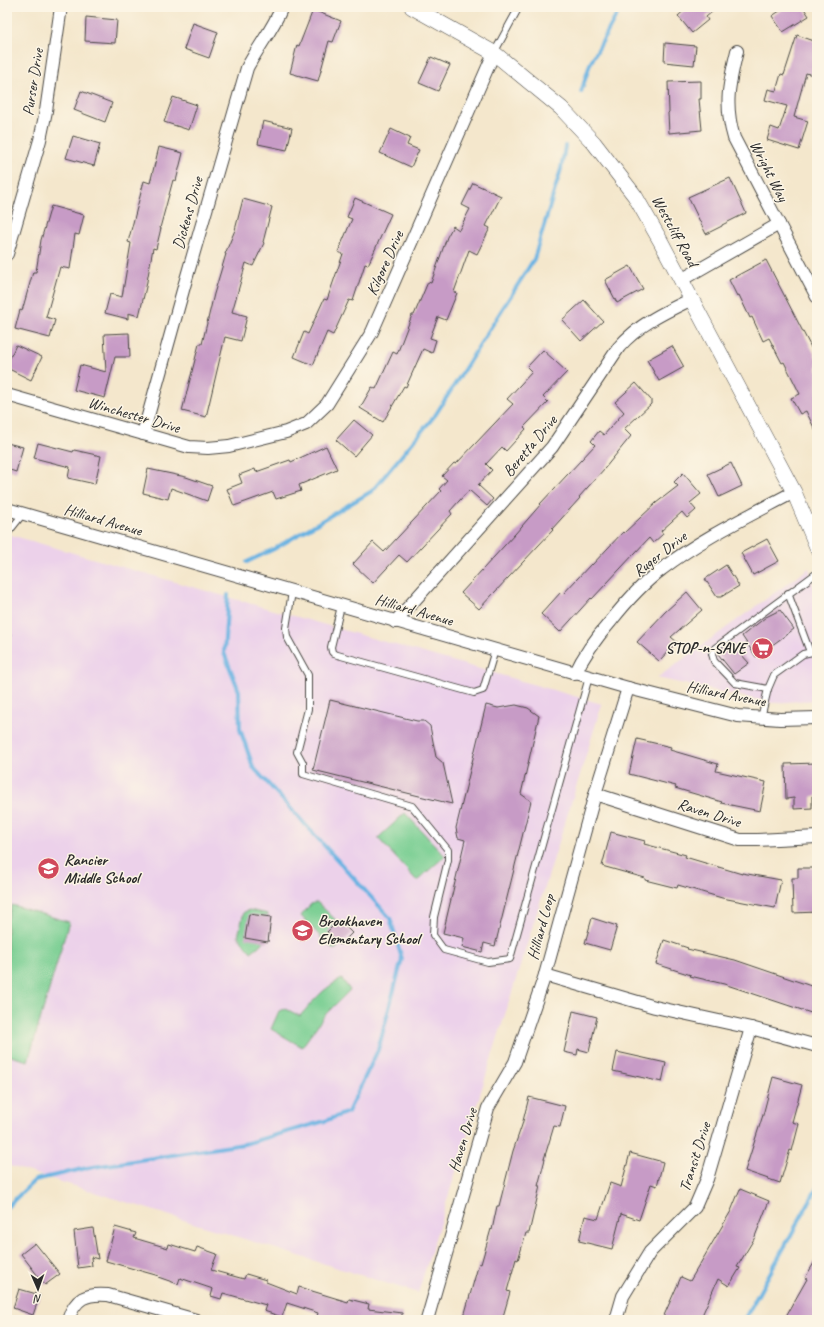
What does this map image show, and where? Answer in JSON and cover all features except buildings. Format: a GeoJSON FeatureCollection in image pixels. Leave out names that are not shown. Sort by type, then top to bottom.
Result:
{"type":"FeatureCollection","features":[{"type":"Feature","properties":{"kind":"street","name":"Purser Drive"},"geometry":{"type":"LineString","coordinates":[[7,254],[40,140],[46,111],[61,7]]}},
{"type":"Feature","properties":{"kind":"street","name":"Dickens Drive"},"geometry":{"type":"LineString","coordinates":[[142,434],[248,68],[255,52],[276,20],[282,7]]}},
{"type":"Feature","properties":{"kind":"street","name":"Westcliff Road"},"geometry":{"type":"LineString","coordinates":[[412,7],[494,53],[561,108],[594,143],[635,196],[692,299],[794,492],[817,547]]}},
{"type":"Feature","properties":{"kind":"street","name":"Wright Way"},"geometry":{"type":"LineString","coordinates":[[737,51],[729,84],[728,102],[729,121],[734,138],[817,297]]}},
{"type":"Feature","properties":{"kind":"street","name":"Kilgore Drive"},"geometry":{"type":"LineString","coordinates":[[255,440],[286,432],[306,424],[327,404],[372,332],[494,53]]}},
{"type":"Feature","properties":{"kind":"street"},"geometry":{"type":"LineString","coordinates":[[681,280],[779,224]]}},
{"type":"Feature","properties":{"kind":"street","name":"Beretta Drive"},"geometry":{"type":"LineString","coordinates":[[395,622],[552,447],[622,343],[644,324],[692,299]]}},
{"type":"Feature","properties":{"kind":"street","name":"Winchester Drive"},"geometry":{"type":"LineString","coordinates":[[7,395],[189,447],[208,448],[229,446],[255,440]]}},
{"type":"Feature","properties":{"kind":"street","name":"Ruger Drive"},"geometry":{"type":"LineString","coordinates":[[575,674],[582,658],[594,640],[625,603],[661,569],[696,545],[794,492]]}},
{"type":"Feature","properties":{"kind":"street","name":"Hilliard Avenue"},"geometry":{"type":"LineString","coordinates":[[7,509],[589,678],[738,716],[761,718],[817,718]]}},
{"type":"Feature","properties":{"kind":"street","name":"Hilliard Loop"},"geometry":{"type":"LineString","coordinates":[[628,688],[594,794],[545,975],[655,1007],[751,1028],[817,1046]]}},
{"type":"Feature","properties":{"kind":"street","name":"Raven Drive"},"geometry":{"type":"LineString","coordinates":[[594,794],[740,840],[817,837]]}},
{"type":"Feature","properties":{"kind":"street","name":"Haven Drive"},"geometry":{"type":"LineString","coordinates":[[427,1320],[488,1108],[515,1062],[545,975]]}},
{"type":"Feature","properties":{"kind":"street","name":"Transit Drive"},"geometry":{"type":"LineString","coordinates":[[616,1320],[623,1296],[650,1252],[695,1207],[707,1179],[751,1028]]}},
{"type":"Feature","properties":{"kind":"street"},"geometry":{"type":"LineString","coordinates":[[68,1320],[72,1309],[80,1299],[95,1294],[108,1295],[196,1320]]}},
{"type":"Feature","properties":{"kind":"lane"},"geometry":{"type":"LineString","coordinates":[[494,53],[519,7]]}},
{"type":"Feature","properties":{"kind":"lane"},"geometry":{"type":"LineString","coordinates":[[7,534],[23,514]]}},
{"type":"Feature","properties":{"kind":"lane"},"geometry":{"type":"LineString","coordinates":[[768,689],[735,683],[714,661],[712,654],[715,648],[817,573]]}},
{"type":"Feature","properties":{"kind":"lane"},"geometry":{"type":"LineString","coordinates":[[292,592],[286,628],[287,637],[308,675],[308,709],[297,752],[303,763],[303,774],[412,806],[448,850],[448,860],[434,917],[433,934],[444,950],[488,962],[510,960],[589,678]]}},
{"type":"Feature","properties":{"kind":"lane"},"geometry":{"type":"LineString","coordinates":[[788,593],[810,652]]}},
{"type":"Feature","properties":{"kind":"lane"},"geometry":{"type":"LineString","coordinates":[[341,606],[331,647],[334,654],[474,693],[483,690],[495,650]]}},
{"type":"Feature","properties":{"kind":"lane"},"geometry":{"type":"LineString","coordinates":[[7,636],[7,641]]}},
{"type":"Feature","properties":{"kind":"lane"},"geometry":{"type":"LineString","coordinates":[[761,718],[768,689],[774,675],[800,656],[817,650]]}},
{"type":"Feature","properties":{"kind":"shaded area","name":"Brookhaven Elementary School"},"geometry":{"type":"Polygon","coordinates":[[[7,534],[602,704],[418,1293],[7,1165],[7,534]]]}},
{"type":"Feature","properties":{"kind":"shaded area"},"geometry":{"type":"Polygon","coordinates":[[[809,568],[817,601],[817,700],[772,703],[657,678],[809,568]]]}},
{"type":"Feature","properties":{"kind":"green space"},"geometry":{"type":"Polygon","coordinates":[[[405,813],[445,856],[417,881],[378,838],[405,813]]]}},
{"type":"Feature","properties":{"kind":"green space"},"geometry":{"type":"Polygon","coordinates":[[[317,902],[349,933],[336,949],[332,949],[301,916],[311,904],[317,902]]]}},
{"type":"Feature","properties":{"kind":"green space"},"geometry":{"type":"Polygon","coordinates":[[[12,905],[69,922],[28,1061],[7,1055],[7,921],[12,905]]]}},
{"type":"Feature","properties":{"kind":"green space"},"geometry":{"type":"Polygon","coordinates":[[[249,910],[268,914],[263,943],[251,952],[238,936],[244,912],[249,910]]]}},
{"type":"Feature","properties":{"kind":"green space"},"geometry":{"type":"Polygon","coordinates":[[[342,979],[350,990],[324,1016],[302,1047],[271,1029],[279,1011],[286,1009],[300,1016],[324,991],[342,979]]]}},
{"type":"Feature","properties":{"kind":"waterway"},"geometry":{"type":"LineString","coordinates":[[581,92],[590,64],[621,7]]}},
{"type":"Feature","properties":{"kind":"waterway"},"geometry":{"type":"LineString","coordinates":[[247,562],[274,549],[372,491],[436,414],[534,259],[561,169],[565,146]]}},
{"type":"Feature","properties":{"kind":"waterway"},"geometry":{"type":"LineString","coordinates":[[7,1207],[35,1180],[87,1168],[244,1144],[325,1121],[348,1112],[378,1050],[402,959],[390,918],[253,767],[240,729],[239,691],[224,653],[228,595]]}},
{"type":"Feature","properties":{"kind":"waterway"},"geometry":{"type":"LineString","coordinates":[[744,1320],[817,1188]]}},
{"type":"Feature","properties":{"kind":"place","name":"STOP-n-SAVE"},"geometry":{"type":"Point","coordinates":[762,648]}},
{"type":"Feature","properties":{"kind":"place","name":"Rancier Middle School"},"geometry":{"type":"Point","coordinates":[48,869]}},
{"type":"Feature","properties":{"kind":"place","name":"Brookhaven Elementary School"},"geometry":{"type":"Point","coordinates":[302,930]}}]}
